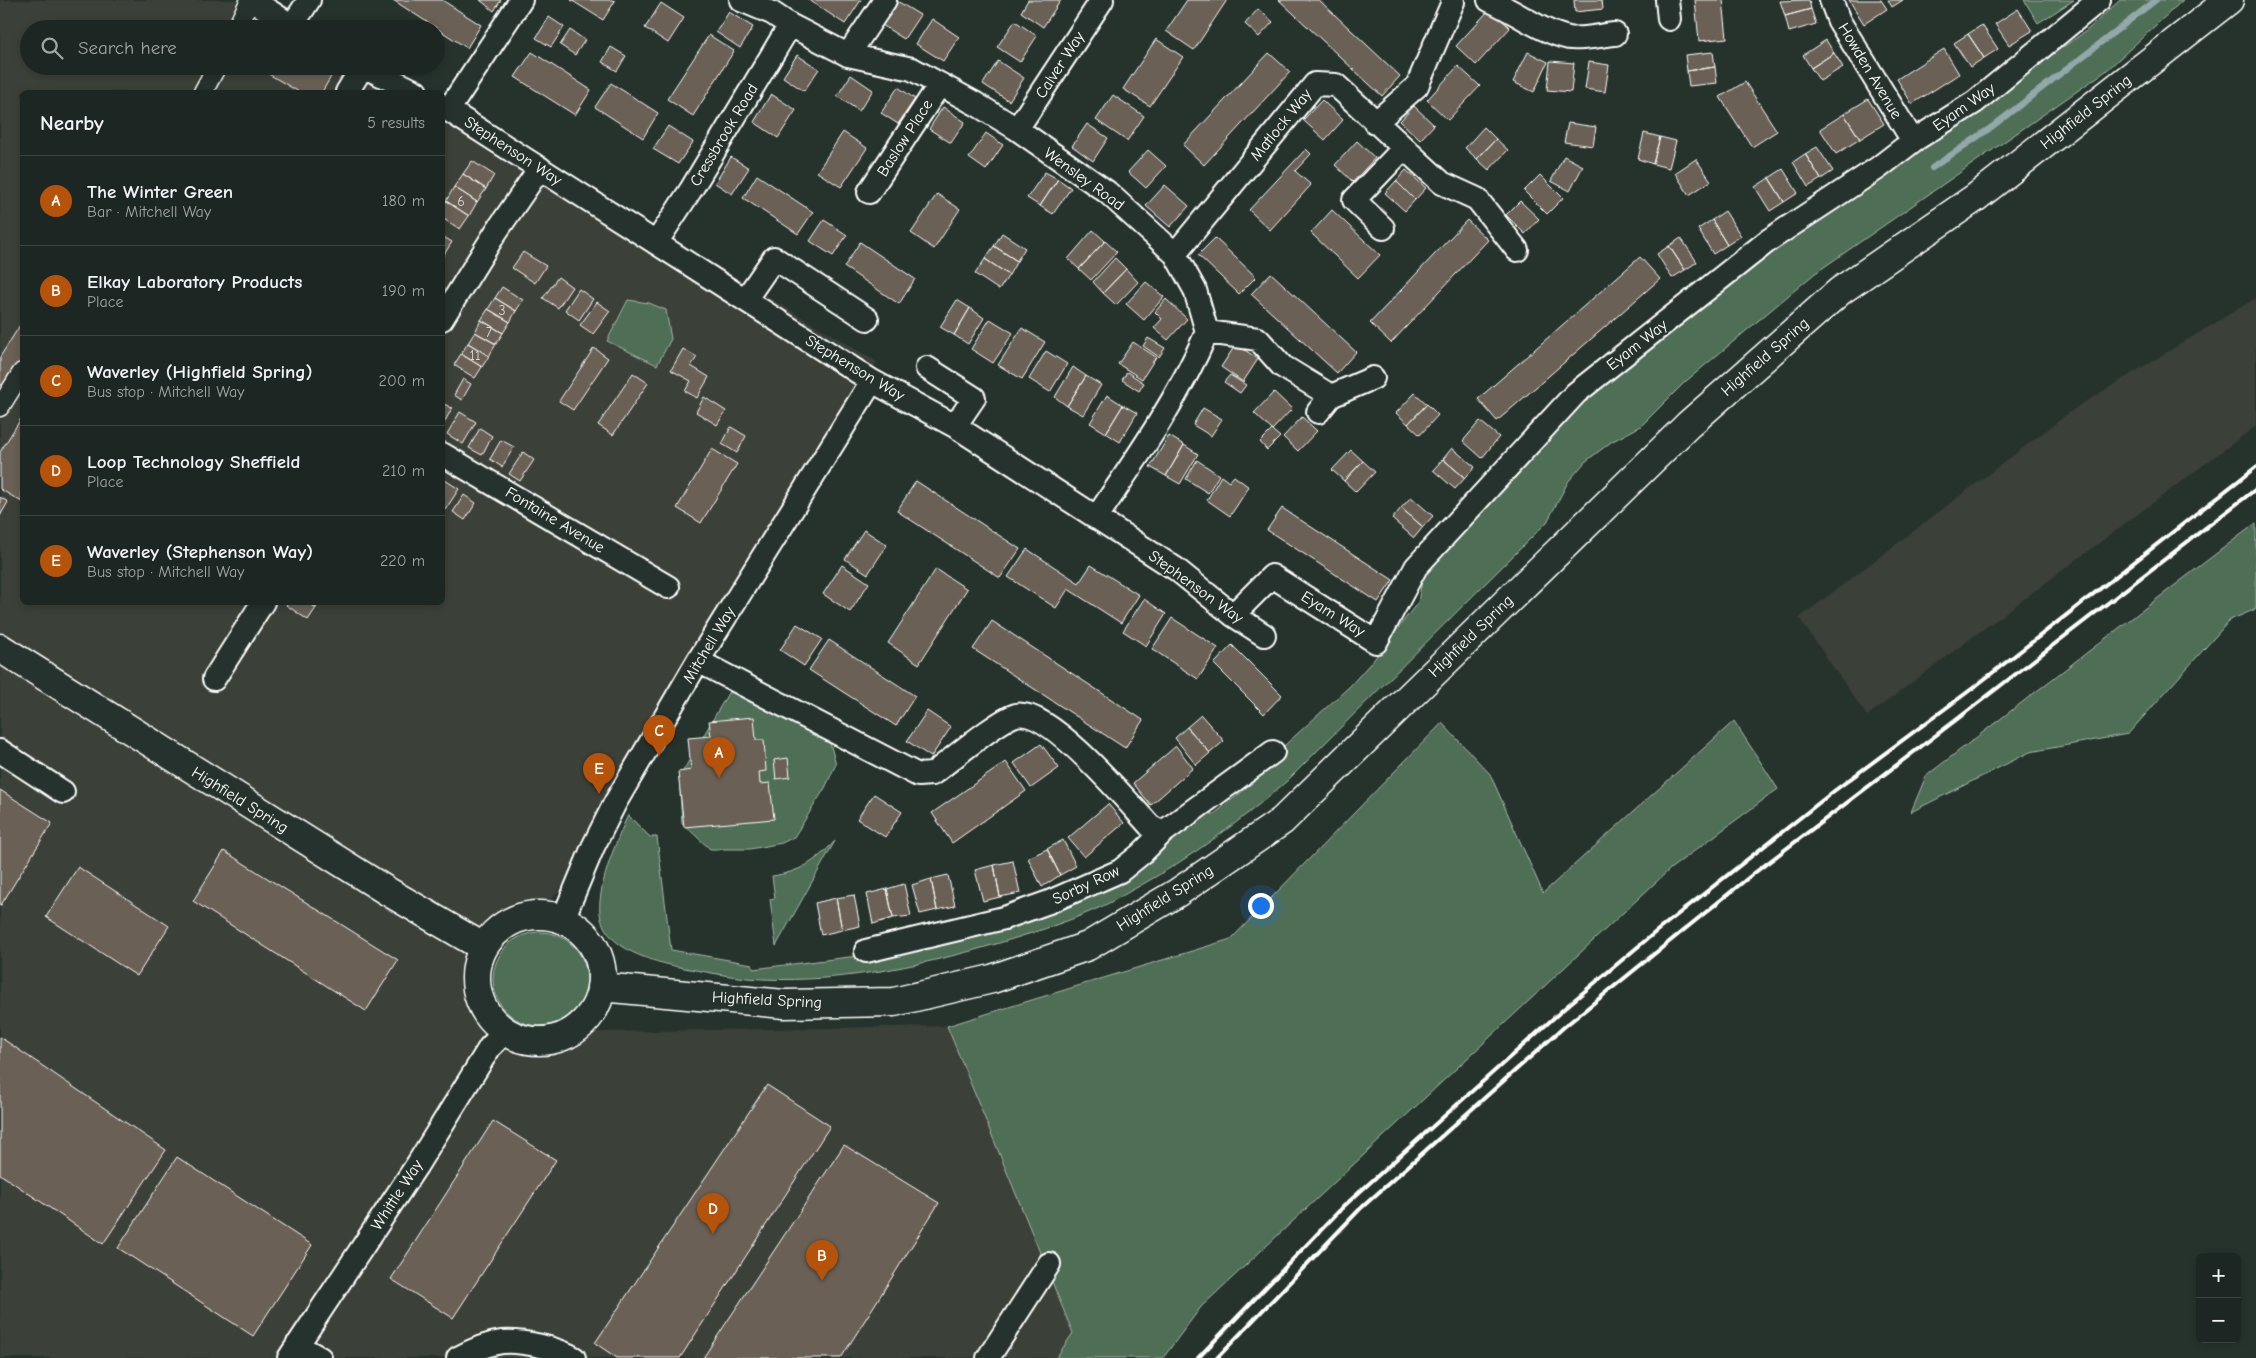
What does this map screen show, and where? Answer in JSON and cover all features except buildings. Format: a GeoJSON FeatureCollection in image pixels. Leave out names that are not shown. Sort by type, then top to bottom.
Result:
{"type":"FeatureCollection","features":[{"type":"Feature","properties":{"kind":"main road","name":"Highfield Spring"},"geometry":{"type":"LineString","coordinates":[[601,987],[784,1004],[894,1002],[992,979],[1088,946],[1177,893],[1282,821],[1688,425],[1840,291],[1975,198],[2229,0]]}},
{"type":"Feature","properties":{"kind":"main road","name":"Highfield Spring"},"geometry":{"type":"LineString","coordinates":[[0,648],[370,880],[483,947]]}},
{"type":"Feature","properties":{"kind":"main road"},"geometry":{"type":"LineString","coordinates":[[542,914],[563,919],[580,929],[593,944],[601,962],[601,987],[596,1004],[588,1019],[572,1033],[553,1040],[532,1042],[520,1040],[493,1023],[480,1004],[475,982],[477,962],[483,947],[491,935],[502,926],[521,916],[542,914]]}},
{"type":"Feature","properties":{"kind":"street"},"geometry":{"type":"LineString","coordinates":[[241,20],[251,0],[282,20]]}},
{"type":"Feature","properties":{"kind":"street"},"geometry":{"type":"LineString","coordinates":[[298,20],[309,0]]}},
{"type":"Feature","properties":{"kind":"street"},"geometry":{"type":"LineString","coordinates":[[446,108],[520,0]]}},
{"type":"Feature","properties":{"kind":"street","name":"Wensley Road"},"geometry":{"type":"LineString","coordinates":[[741,0],[772,13],[790,25],[848,54],[912,69],[1017,130],[1107,192],[1176,254],[1194,290],[1207,332]]}},
{"type":"Feature","properties":{"kind":"street"},"geometry":{"type":"LineString","coordinates":[[848,54],[885,0]]}},
{"type":"Feature","properties":{"kind":"street","name":"Calver Way"},"geometry":{"type":"LineString","coordinates":[[1017,130],[1102,0]]}},
{"type":"Feature","properties":{"kind":"street"},"geometry":{"type":"LineString","coordinates":[[1489,0],[1510,9],[1542,27],[1570,38],[1615,34]]}},
{"type":"Feature","properties":{"kind":"street","name":"Howden Avenue"},"geometry":{"type":"LineString","coordinates":[[1831,0],[1839,21],[1913,141]]}},
{"type":"Feature","properties":{"kind":"street","name":"Eyam Way"},"geometry":{"type":"LineString","coordinates":[[1232,615],[1272,576],[1376,642],[1416,567],[1576,393],[1770,240],[1878,168],[1913,141],[1975,102],[2100,0]]}},
{"type":"Feature","properties":{"kind":"street"},"geometry":{"type":"LineString","coordinates":[[1376,123],[1417,86],[1456,1]]}},
{"type":"Feature","properties":{"kind":"street","name":"Cressbrook Road"},"geometry":{"type":"LineString","coordinates":[[656,243],[692,188],[790,25]]}},
{"type":"Feature","properties":{"kind":"street"},"geometry":{"type":"LineString","coordinates":[[204,90],[212,75]]}},
{"type":"Feature","properties":{"kind":"street"},"geometry":{"type":"LineString","coordinates":[[348,90],[357,75]]}},
{"type":"Feature","properties":{"kind":"street"},"geometry":{"type":"LineString","coordinates":[[381,75],[412,90]]}},
{"type":"Feature","properties":{"kind":"street","name":"Baslow Place"},"geometry":{"type":"LineString","coordinates":[[869,192],[940,84]]}},
{"type":"Feature","properties":{"kind":"street","name":"Matlock Way"},"geometry":{"type":"LineString","coordinates":[[1176,254],[1315,84],[1336,85],[1403,149],[1442,183],[1477,199],[1517,250]]}},
{"type":"Feature","properties":{"kind":"street","name":"Stephenson Way"},"geometry":{"type":"LineString","coordinates":[[446,108],[872,380],[955,426],[1176,569],[1232,615],[1264,635]]}},
{"type":"Feature","properties":{"kind":"street"},"geometry":{"type":"LineString","coordinates":[[1384,228],[1354,200],[1403,149]]}},
{"type":"Feature","properties":{"kind":"street"},"geometry":{"type":"LineString","coordinates":[[445,314],[496,232],[540,168]]}},
{"type":"Feature","properties":{"kind":"street"},"geometry":{"type":"LineString","coordinates":[[745,300],[774,258],[867,319]]}},
{"type":"Feature","properties":{"kind":"street"},"geometry":{"type":"LineString","coordinates":[[1096,518],[1157,427],[1190,370],[1207,332],[1258,339],[1282,366],[1324,404],[1373,378]]}},
{"type":"Feature","properties":{"kind":"street"},"geometry":{"type":"LineString","coordinates":[[927,368],[974,398],[955,426]]}},
{"type":"Feature","properties":{"kind":"street"},"geometry":{"type":"LineString","coordinates":[[0,407],[20,375]]}},
{"type":"Feature","properties":{"kind":"street","name":"Mitchell Way"},"geometry":{"type":"LineString","coordinates":[[563,919],[593,847],[615,803],[698,661],[872,380]]}},
{"type":"Feature","properties":{"kind":"street","name":"Fontaine Avenue"},"geometry":{"type":"LineString","coordinates":[[445,456],[668,587]]}},
{"type":"Feature","properties":{"kind":"street"},"geometry":{"type":"LineString","coordinates":[[214,679],[261,605]]}},
{"type":"Feature","properties":{"kind":"street"},"geometry":{"type":"LineString","coordinates":[[698,661],[902,767],[924,776],[932,774],[1002,722],[1017,714],[1029,716],[1046,724],[1089,759],[1150,826],[1162,832]]}},
{"type":"Feature","properties":{"kind":"street"},"geometry":{"type":"LineString","coordinates":[[0,751],[63,792]]}},
{"type":"Feature","properties":{"kind":"street","name":"Sorby Row"},"geometry":{"type":"LineString","coordinates":[[866,950],[1004,918],[1049,902],[1120,871],[1141,854],[1162,832],[1273,752]]}},
{"type":"Feature","properties":{"kind":"street","name":"Whittle Way"},"geometry":{"type":"LineString","coordinates":[[293,1352],[417,1165],[490,1047],[505,1032]]}},
{"type":"Feature","properties":{"kind":"street"},"geometry":{"type":"LineString","coordinates":[[988,1358],[1049,1264]]}},
{"type":"Feature","properties":{"kind":"street"},"geometry":{"type":"LineString","coordinates":[[458,1358],[473,1350],[503,1342],[535,1345],[567,1354],[574,1358]]}},
{"type":"Feature","properties":{"kind":"street"},"geometry":{"type":"LineString","coordinates":[[293,1352],[320,1358]]}},
{"type":"Feature","properties":{"kind":"shaded area"},"geometry":{"type":"Polygon","coordinates":[[[0,0],[271,0],[304,20],[20,20],[20,75],[397,75],[423,90],[20,90],[20,605],[445,605],[445,104],[877,362],[559,891],[542,908],[509,932],[491,956],[482,977],[477,1018],[483,1034],[947,1026],[1083,1358],[0,1358],[0,0]]]}},
{"type":"Feature","properties":{"kind":"shaded area"},"geometry":{"type":"Polygon","coordinates":[[[2256,298],[2256,426],[1867,716],[1799,618],[2077,407],[2256,298]]]}},
{"type":"Feature","properties":{"kind":"green space"},"geometry":{"type":"Polygon","coordinates":[[[2024,0],[2074,0],[2038,23],[2024,0]]]}},
{"type":"Feature","properties":{"kind":"green space"},"geometry":{"type":"Polygon","coordinates":[[[2120,0],[2183,0],[2106,71],[1814,274],[1685,382],[1641,426],[1611,442],[1585,462],[1568,482],[1547,522],[1288,780],[1234,824],[1177,864],[1105,905],[1045,929],[935,960],[904,967],[842,976],[810,979],[747,978],[679,967],[633,952],[613,939],[606,930],[601,919],[601,895],[608,866],[628,815],[650,837],[657,837],[671,950],[752,964],[753,969],[937,946],[1034,916],[1143,864],[1202,813],[1214,814],[1244,790],[1244,779],[1263,765],[1350,686],[1375,658],[1418,602],[1425,565],[1527,450],[1699,302],[2086,31],[2120,0]]]}},
{"type":"Feature","properties":{"kind":"green space"},"geometry":{"type":"Polygon","coordinates":[[[628,300],[649,303],[666,310],[671,339],[657,365],[607,341],[628,300]]]}},
{"type":"Feature","properties":{"kind":"green space"},"geometry":{"type":"Polygon","coordinates":[[[2256,523],[2256,609],[2230,620],[2128,734],[2030,752],[1911,812],[1926,776],[2256,523]]]}},
{"type":"Feature","properties":{"kind":"green space"},"geometry":{"type":"Polygon","coordinates":[[[731,688],[830,743],[836,764],[825,788],[794,837],[782,843],[750,849],[710,849],[682,823],[679,778],[731,688]]]}},
{"type":"Feature","properties":{"kind":"green space"},"geometry":{"type":"Polygon","coordinates":[[[1734,721],[1778,789],[1670,869],[1201,1307],[1163,1358],[1056,1358],[1073,1333],[947,1026],[1231,939],[1442,723],[1490,774],[1543,893],[1734,721]]]}},
{"type":"Feature","properties":{"kind":"green space"},"geometry":{"type":"Polygon","coordinates":[[[835,841],[776,946],[770,899],[775,898],[772,876],[799,869],[821,855],[835,841]]]}},
{"type":"Feature","properties":{"kind":"green space"},"geometry":{"type":"Polygon","coordinates":[[[540,932],[558,936],[573,946],[583,961],[587,979],[583,997],[573,1012],[558,1022],[540,1026],[522,1022],[507,1012],[497,997],[493,979],[497,961],[507,946],[522,936],[540,932]]]}},
{"type":"Feature","properties":{"kind":"waterway"},"geometry":{"type":"LineString","coordinates":[[1932,168],[1989,129],[2156,0]]}},
{"type":"Feature","properties":{"kind":"railway"},"geometry":{"type":"LineString","coordinates":[[1198,1358],[1344,1206],[1567,1006],[1658,930],[1834,791],[1973,688],[2256,467]]}},
{"type":"Feature","properties":{"kind":"railway"},"geometry":{"type":"LineString","coordinates":[[1217,1358],[1360,1209],[1564,1027],[1753,874],[2256,489]]}},
{"type":"Feature","properties":{"kind":"place","name":"Waverley (Highfield Spring)"},"geometry":{"type":"Point","coordinates":[659,756]}},
{"type":"Feature","properties":{"kind":"place","name":"The Winter Green"},"geometry":{"type":"Point","coordinates":[719,778]}},
{"type":"Feature","properties":{"kind":"place","name":"Waverley (Stephenson Way)"},"geometry":{"type":"Point","coordinates":[599,794]}},
{"type":"Feature","properties":{"kind":"place","name":"Loop Technology Sheffield"},"geometry":{"type":"Point","coordinates":[713,1234]}},
{"type":"Feature","properties":{"kind":"place","name":"Elkay Laboratory Products"},"geometry":{"type":"Point","coordinates":[822,1281]}}]}
